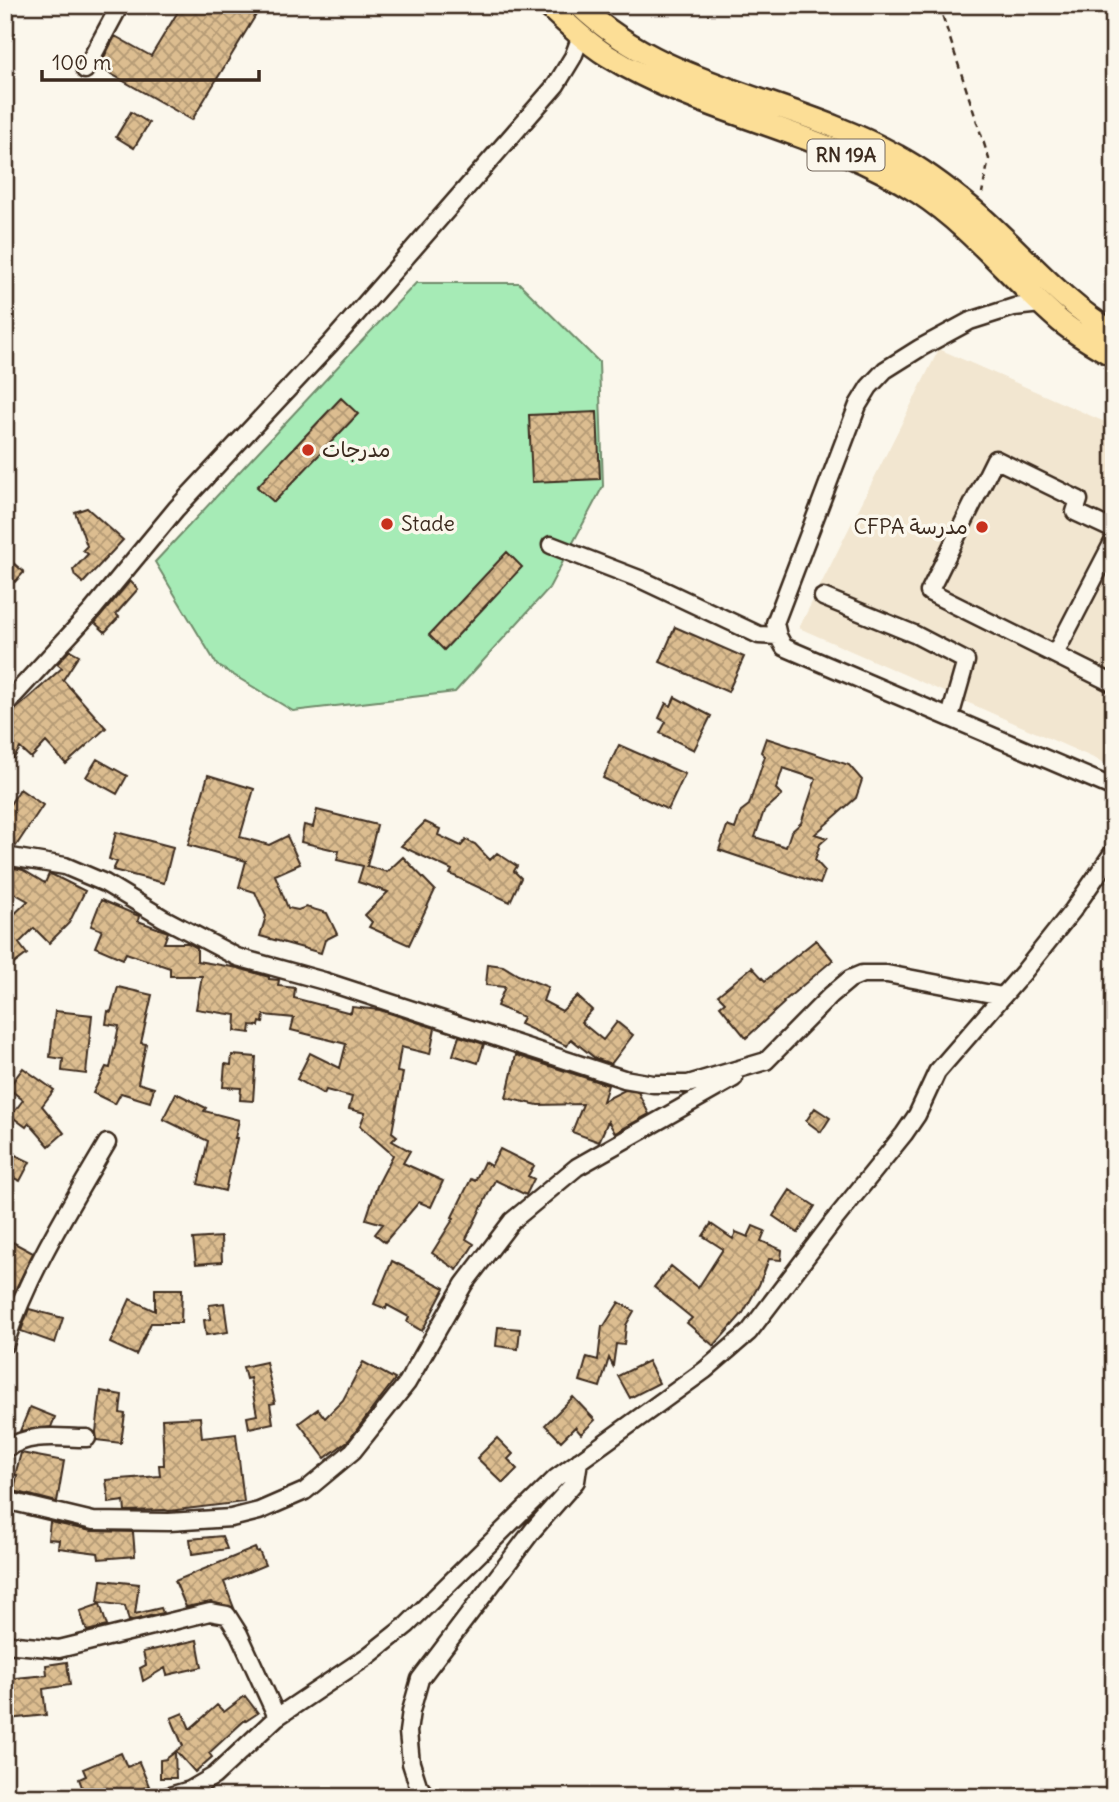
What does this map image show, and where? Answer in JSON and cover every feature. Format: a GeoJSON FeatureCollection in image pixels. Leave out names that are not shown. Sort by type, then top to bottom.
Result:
{"type":"FeatureCollection","features":[{"type":"Feature","properties":{"kind":"main road","name":"RN 19A"},"geometry":{"type":"LineString","coordinates":[[547,5],[607,55],[689,96],[767,123],[881,171],[920,194],[986,249],[1062,323],[1114,356]]}},
{"type":"Feature","properties":{"kind":"main road","name":"RN 19A"},"geometry":{"type":"LineString","coordinates":[[579,5],[619,39],[666,63],[821,121],[896,155],[927,174],[978,214],[1072,305],[1114,333]]}},
{"type":"Feature","properties":{"kind":"street"},"geometry":{"type":"LineString","coordinates":[[85,70],[120,5]]}},
{"type":"Feature","properties":{"kind":"street"},"geometry":{"type":"LineString","coordinates":[[5,705],[90,613],[176,509],[331,343],[555,85],[573,57],[581,36]]}},
{"type":"Feature","properties":{"kind":"street"},"geometry":{"type":"LineString","coordinates":[[1041,303],[1014,307],[970,321],[885,370],[869,387],[858,405],[775,623],[784,647],[1114,788]]}},
{"type":"Feature","properties":{"kind":"street"},"geometry":{"type":"LineString","coordinates":[[1114,530],[1075,512],[1079,500],[995,459],[929,592],[1114,684]]}},
{"type":"Feature","properties":{"kind":"street"},"geometry":{"type":"LineString","coordinates":[[1055,654],[1114,540]]}},
{"type":"Feature","properties":{"kind":"street"},"geometry":{"type":"LineString","coordinates":[[551,545],[642,580],[759,635],[778,636]]}},
{"type":"Feature","properties":{"kind":"street"},"geometry":{"type":"LineString","coordinates":[[823,597],[914,634],[966,661],[950,718]]}},
{"type":"Feature","properties":{"kind":"street"},"geometry":{"type":"LineString","coordinates":[[166,1797],[190,1790],[214,1776],[277,1717],[368,1656],[407,1625],[556,1478],[705,1370],[749,1332],[904,1134],[917,1115],[937,1072],[1051,939],[1114,851]]}},
{"type":"Feature","properties":{"kind":"street"},"geometry":{"type":"LineString","coordinates":[[5,856],[65,866],[104,883],[237,957],[324,981],[624,1079],[653,1084],[688,1084],[766,1061]]}},
{"type":"Feature","properties":{"kind":"street"},"geometry":{"type":"LineString","coordinates":[[5,1500],[93,1521],[169,1522],[231,1518],[259,1511],[305,1491],[353,1451],[399,1393],[464,1284],[512,1221],[577,1167],[766,1061],[831,995],[850,979],[862,974],[887,974],[1002,996]]}},
{"type":"Feature","properties":{"kind":"street"},"geometry":{"type":"LineString","coordinates":[[5,1344],[53,1234],[107,1143]]}},
{"type":"Feature","properties":{"kind":"street"},"geometry":{"type":"LineString","coordinates":[[5,1449],[31,1437],[87,1438]]}},
{"type":"Feature","properties":{"kind":"street"},"geometry":{"type":"LineString","coordinates":[[426,1797],[418,1785],[411,1763],[408,1732],[420,1679],[533,1530],[576,1481],[579,1461]]}},
{"type":"Feature","properties":{"kind":"street"},"geometry":{"type":"LineString","coordinates":[[5,1644],[59,1649],[210,1612],[227,1615],[239,1634],[277,1717]]}},
{"type":"Feature","properties":{"kind":"path"},"geometry":{"type":"LineString","coordinates":[[939,5],[989,159],[978,214]]}},
{"type":"Feature","properties":{"kind":"shaded area","name":"CFPA مدرسة"},"geometry":{"type":"Polygon","coordinates":[[[939,349],[1114,426],[1114,767],[799,628],[939,349]]]}},
{"type":"Feature","properties":{"kind":"green space","name":"Stade"},"geometry":{"type":"Polygon","coordinates":[[[416,283],[519,283],[599,362],[603,486],[549,588],[455,692],[293,711],[217,665],[155,562],[416,283]]]}},
{"type":"Feature","properties":{"kind":"building"},"geometry":{"type":"Polygon","coordinates":[[[182,5],[262,5],[192,120],[99,67],[115,36],[151,56],[182,5]]]}},
{"type":"Feature","properties":{"kind":"building"},"geometry":{"type":"Polygon","coordinates":[[[131,112],[149,123],[134,148],[116,137],[131,112]]]}},
{"type":"Feature","properties":{"kind":"building","name":"مدرجات"},"geometry":{"type":"Polygon","coordinates":[[[341,398],[358,414],[274,502],[257,487],[341,398]]]}},
{"type":"Feature","properties":{"kind":"building"},"geometry":{"type":"Polygon","coordinates":[[[597,412],[600,479],[532,482],[529,415],[597,412]]]}},
{"type":"Feature","properties":{"kind":"building"},"geometry":{"type":"Polygon","coordinates":[[[87,508],[123,540],[83,583],[73,570],[88,554],[83,550],[87,546],[75,512],[87,508]]]}},
{"type":"Feature","properties":{"kind":"building"},"geometry":{"type":"Polygon","coordinates":[[[507,552],[522,567],[444,650],[429,635],[507,552]]]}},
{"type":"Feature","properties":{"kind":"building"},"geometry":{"type":"Polygon","coordinates":[[[5,556],[24,572],[15,582],[5,574],[5,556]]]}},
{"type":"Feature","properties":{"kind":"building"},"geometry":{"type":"Polygon","coordinates":[[[130,581],[138,589],[116,614],[119,617],[105,632],[95,623],[130,581]]]}},
{"type":"Feature","properties":{"kind":"building"},"geometry":{"type":"Polygon","coordinates":[[[675,627],[744,657],[728,692],[660,662],[675,627]]]}},
{"type":"Feature","properties":{"kind":"building"},"geometry":{"type":"Polygon","coordinates":[[[70,650],[79,655],[63,680],[106,728],[66,764],[46,742],[31,758],[20,748],[14,758],[5,754],[5,719],[62,668],[57,664],[70,650]]]}},
{"type":"Feature","properties":{"kind":"building"},"geometry":{"type":"Polygon","coordinates":[[[675,697],[711,716],[694,750],[660,733],[666,722],[659,718],[666,703],[671,706],[675,697]]]}},
{"type":"Feature","properties":{"kind":"building"},"geometry":{"type":"Polygon","coordinates":[[[766,738],[849,765],[862,780],[856,798],[815,834],[827,838],[820,844],[815,860],[825,871],[820,884],[719,850],[727,826],[735,829],[741,811],[749,805],[765,756],[761,752],[766,738]],[[783,768],[776,789],[782,795],[764,811],[755,837],[786,847],[791,832],[801,823],[816,779],[783,768]]]}},
{"type":"Feature","properties":{"kind":"building"},"geometry":{"type":"Polygon","coordinates":[[[619,745],[685,774],[668,810],[603,778],[619,745]]]}},
{"type":"Feature","properties":{"kind":"building"},"geometry":{"type":"Polygon","coordinates":[[[97,759],[127,776],[117,794],[86,777],[97,759]]]}},
{"type":"Feature","properties":{"kind":"building"},"geometry":{"type":"Polygon","coordinates":[[[208,775],[254,789],[240,837],[269,845],[287,836],[300,864],[275,875],[288,908],[298,910],[306,907],[327,913],[337,934],[325,940],[321,953],[260,936],[266,916],[255,892],[239,887],[246,861],[188,845],[208,775]]]}},
{"type":"Feature","properties":{"kind":"building"},"geometry":{"type":"Polygon","coordinates":[[[20,789],[43,805],[16,846],[5,839],[5,812],[20,789]]]}},
{"type":"Feature","properties":{"kind":"building"},"geometry":{"type":"Polygon","coordinates":[[[317,810],[377,825],[367,866],[387,872],[403,857],[435,890],[409,945],[369,927],[372,922],[365,915],[388,892],[358,882],[363,866],[337,860],[339,851],[301,842],[304,825],[313,827],[317,810]]]}},
{"type":"Feature","properties":{"kind":"building"},"geometry":{"type":"Polygon","coordinates":[[[425,822],[440,829],[438,835],[461,846],[466,840],[475,844],[490,860],[497,853],[517,866],[514,871],[521,878],[510,902],[450,874],[452,870],[401,846],[425,822]]]}},
{"type":"Feature","properties":{"kind":"building"},"geometry":{"type":"Polygon","coordinates":[[[116,832],[173,847],[164,883],[113,870],[117,862],[109,859],[116,832]]]}},
{"type":"Feature","properties":{"kind":"building"},"geometry":{"type":"Polygon","coordinates":[[[14,868],[23,870],[45,883],[49,874],[53,875],[85,891],[69,923],[49,943],[34,928],[18,942],[27,954],[11,966],[5,958],[5,941],[12,936],[5,929],[5,923],[28,901],[5,888],[14,868]]]}},
{"type":"Feature","properties":{"kind":"building"},"geometry":{"type":"Polygon","coordinates":[[[101,900],[139,916],[138,921],[168,932],[164,943],[188,943],[197,948],[197,961],[238,968],[279,980],[278,986],[295,988],[294,998],[351,1013],[352,1007],[380,1010],[435,1028],[430,1054],[401,1047],[397,1072],[403,1073],[392,1132],[397,1136],[392,1141],[410,1151],[403,1163],[443,1181],[431,1207],[419,1202],[385,1242],[375,1234],[383,1224],[366,1219],[377,1186],[393,1155],[360,1126],[365,1113],[349,1109],[352,1097],[326,1090],[324,1094],[297,1079],[310,1053],[340,1068],[346,1044],[291,1030],[294,1018],[264,1015],[263,1023],[260,1022],[259,1026],[251,1025],[250,1033],[235,1031],[236,1015],[196,1009],[202,976],[170,976],[170,968],[126,953],[123,959],[95,947],[102,930],[91,926],[101,900]]]}},
{"type":"Feature","properties":{"kind":"building"},"geometry":{"type":"Polygon","coordinates":[[[816,940],[833,960],[783,1002],[746,1038],[720,1006],[725,1002],[718,995],[752,967],[765,981],[816,940]]]}},
{"type":"Feature","properties":{"kind":"building"},"geometry":{"type":"Polygon","coordinates":[[[488,964],[503,966],[548,987],[543,1001],[562,1011],[577,996],[592,1010],[581,1022],[603,1040],[617,1022],[633,1035],[611,1064],[595,1058],[571,1039],[567,1046],[520,1024],[523,1017],[497,1006],[505,987],[486,985],[488,964]]]}},
{"type":"Feature","properties":{"kind":"building"},"geometry":{"type":"Polygon","coordinates":[[[118,987],[152,995],[141,1043],[146,1044],[138,1083],[154,1088],[150,1102],[121,1093],[115,1104],[93,1093],[106,1067],[110,1068],[119,1026],[106,1024],[108,1011],[111,1012],[118,987]]]}},
{"type":"Feature","properties":{"kind":"building"},"geometry":{"type":"Polygon","coordinates":[[[55,1011],[92,1015],[86,1074],[62,1071],[63,1059],[50,1057],[55,1011]]]}},
{"type":"Feature","properties":{"kind":"building"},"geometry":{"type":"Polygon","coordinates":[[[459,1036],[484,1044],[478,1063],[453,1055],[459,1036]]]}},
{"type":"Feature","properties":{"kind":"building"},"geometry":{"type":"Polygon","coordinates":[[[232,1055],[256,1057],[253,1101],[240,1100],[241,1088],[223,1087],[225,1064],[231,1065],[232,1055]]]}},
{"type":"Feature","properties":{"kind":"building"},"geometry":{"type":"Polygon","coordinates":[[[516,1055],[608,1085],[603,1101],[625,1090],[638,1092],[649,1114],[615,1133],[608,1121],[599,1142],[572,1132],[583,1104],[538,1105],[506,1098],[516,1055]]]}},
{"type":"Feature","properties":{"kind":"building"},"geometry":{"type":"Polygon","coordinates":[[[23,1068],[54,1090],[42,1106],[64,1133],[49,1146],[29,1123],[26,1127],[11,1116],[23,1100],[8,1088],[23,1068]]]}},
{"type":"Feature","properties":{"kind":"building"},"geometry":{"type":"Polygon","coordinates":[[[176,1093],[206,1108],[204,1111],[239,1120],[225,1191],[198,1184],[208,1141],[163,1119],[176,1093]]]}},
{"type":"Feature","properties":{"kind":"building"},"geometry":{"type":"Polygon","coordinates":[[[815,1108],[830,1118],[821,1132],[806,1121],[815,1108]]]}},
{"type":"Feature","properties":{"kind":"building"},"geometry":{"type":"Polygon","coordinates":[[[500,1149],[534,1166],[528,1176],[534,1179],[526,1195],[495,1180],[466,1239],[474,1244],[457,1270],[432,1253],[454,1218],[452,1217],[471,1179],[475,1181],[484,1162],[491,1166],[500,1149]]]}},
{"type":"Feature","properties":{"kind":"building"},"geometry":{"type":"Polygon","coordinates":[[[5,1150],[30,1162],[20,1181],[5,1174],[5,1150]]]}},
{"type":"Feature","properties":{"kind":"building"},"geometry":{"type":"Polygon","coordinates":[[[790,1190],[815,1206],[798,1233],[773,1216],[790,1190]]]}},
{"type":"Feature","properties":{"kind":"building"},"geometry":{"type":"Polygon","coordinates":[[[711,1224],[733,1239],[736,1232],[748,1237],[753,1226],[765,1231],[761,1241],[782,1250],[781,1260],[769,1259],[759,1285],[743,1313],[714,1346],[687,1323],[692,1318],[654,1287],[671,1266],[698,1288],[723,1249],[703,1236],[711,1224]]]}},
{"type":"Feature","properties":{"kind":"building"},"geometry":{"type":"Polygon","coordinates":[[[221,1237],[222,1262],[196,1264],[193,1239],[221,1237]]]}},
{"type":"Feature","properties":{"kind":"building"},"geometry":{"type":"Polygon","coordinates":[[[5,1238],[33,1253],[5,1312],[5,1238]]]}},
{"type":"Feature","properties":{"kind":"building"},"geometry":{"type":"Polygon","coordinates":[[[392,1261],[445,1288],[422,1331],[407,1322],[409,1317],[387,1305],[386,1309],[374,1304],[392,1261]]]}},
{"type":"Feature","properties":{"kind":"building"},"geometry":{"type":"Polygon","coordinates":[[[155,1289],[182,1289],[181,1323],[151,1323],[136,1355],[110,1343],[130,1299],[155,1311],[155,1289]]]}},
{"type":"Feature","properties":{"kind":"building"},"geometry":{"type":"Polygon","coordinates":[[[619,1302],[634,1311],[626,1325],[624,1345],[616,1344],[613,1366],[609,1358],[600,1387],[580,1381],[587,1357],[598,1360],[602,1326],[619,1302]]]}},
{"type":"Feature","properties":{"kind":"building"},"geometry":{"type":"Polygon","coordinates":[[[224,1303],[228,1332],[206,1335],[204,1320],[211,1319],[209,1305],[224,1303]]]}},
{"type":"Feature","properties":{"kind":"building"},"geometry":{"type":"Polygon","coordinates":[[[29,1309],[63,1318],[55,1343],[21,1331],[29,1309]]]}},
{"type":"Feature","properties":{"kind":"building"},"geometry":{"type":"Polygon","coordinates":[[[498,1327],[520,1329],[518,1349],[496,1346],[498,1327]]]}},
{"type":"Feature","properties":{"kind":"building"},"geometry":{"type":"Polygon","coordinates":[[[648,1361],[659,1383],[630,1398],[618,1376],[648,1361]]]}},
{"type":"Feature","properties":{"kind":"building"},"geometry":{"type":"Polygon","coordinates":[[[266,1362],[275,1403],[270,1404],[273,1423],[249,1428],[247,1417],[257,1415],[250,1378],[246,1379],[243,1367],[266,1362]]]}},
{"type":"Feature","properties":{"kind":"building"},"geometry":{"type":"Polygon","coordinates":[[[363,1362],[395,1379],[349,1440],[325,1458],[299,1423],[318,1409],[325,1418],[343,1400],[363,1362]]]}},
{"type":"Feature","properties":{"kind":"building"},"geometry":{"type":"Polygon","coordinates":[[[101,1391],[122,1395],[120,1413],[125,1414],[121,1443],[97,1440],[101,1391]]]}},
{"type":"Feature","properties":{"kind":"building"},"geometry":{"type":"Polygon","coordinates":[[[573,1397],[595,1420],[581,1434],[575,1427],[561,1441],[545,1425],[573,1397]]]}},
{"type":"Feature","properties":{"kind":"building"},"geometry":{"type":"Polygon","coordinates":[[[30,1407],[55,1417],[51,1427],[20,1431],[30,1407]]]}},
{"type":"Feature","properties":{"kind":"building"},"geometry":{"type":"Polygon","coordinates":[[[200,1417],[202,1438],[236,1434],[244,1502],[169,1511],[125,1511],[124,1501],[109,1503],[106,1480],[160,1476],[159,1465],[164,1465],[162,1419],[200,1417]]]}},
{"type":"Feature","properties":{"kind":"building"},"geometry":{"type":"Polygon","coordinates":[[[497,1438],[513,1454],[508,1459],[517,1469],[503,1483],[477,1458],[497,1438]]]}},
{"type":"Feature","properties":{"kind":"building"},"geometry":{"type":"Polygon","coordinates":[[[21,1453],[64,1461],[57,1502],[14,1491],[21,1453]]]}},
{"type":"Feature","properties":{"kind":"building"},"geometry":{"type":"Polygon","coordinates":[[[50,1522],[91,1531],[133,1532],[135,1556],[99,1559],[98,1553],[58,1548],[59,1540],[48,1539],[50,1522]]]}},
{"type":"Feature","properties":{"kind":"building"},"geometry":{"type":"Polygon","coordinates":[[[222,1536],[227,1549],[192,1554],[190,1539],[222,1536]]]}},
{"type":"Feature","properties":{"kind":"building"},"geometry":{"type":"Polygon","coordinates":[[[255,1548],[265,1565],[224,1582],[234,1608],[211,1602],[186,1607],[175,1581],[255,1548]]]}},
{"type":"Feature","properties":{"kind":"building"},"geometry":{"type":"Polygon","coordinates":[[[101,1580],[139,1584],[135,1614],[161,1608],[163,1613],[129,1621],[125,1606],[98,1602],[101,1580]]]}},
{"type":"Feature","properties":{"kind":"building"},"geometry":{"type":"Polygon","coordinates":[[[100,1604],[107,1626],[87,1631],[80,1611],[100,1604]]]}},
{"type":"Feature","properties":{"kind":"building"},"geometry":{"type":"Polygon","coordinates":[[[197,1640],[202,1667],[167,1675],[165,1668],[143,1681],[140,1668],[146,1665],[143,1652],[197,1640]]]}},
{"type":"Feature","properties":{"kind":"building"},"geometry":{"type":"Polygon","coordinates":[[[67,1662],[70,1685],[43,1689],[46,1715],[9,1719],[9,1715],[5,1715],[5,1679],[47,1675],[46,1665],[67,1662]]]}},
{"type":"Feature","properties":{"kind":"building"},"geometry":{"type":"Polygon","coordinates":[[[245,1696],[258,1713],[245,1720],[209,1753],[212,1757],[195,1772],[176,1751],[183,1746],[171,1718],[183,1713],[190,1729],[217,1705],[224,1712],[245,1696]]]}},
{"type":"Feature","properties":{"kind":"building"},"geometry":{"type":"Polygon","coordinates":[[[175,1752],[176,1778],[160,1778],[160,1760],[175,1752]]]}},
{"type":"Feature","properties":{"kind":"building"},"geometry":{"type":"Polygon","coordinates":[[[121,1753],[127,1767],[139,1762],[149,1786],[124,1797],[86,1797],[79,1779],[86,1776],[83,1769],[121,1753]]]}},
{"type":"Feature","properties":{"kind":"place","name":"مدرجات"},"geometry":{"type":"Point","coordinates":[308,450]}},
{"type":"Feature","properties":{"kind":"place","name":"Stade"},"geometry":{"type":"Point","coordinates":[387,524]}},
{"type":"Feature","properties":{"kind":"place","name":"CFPA مدرسة"},"geometry":{"type":"Point","coordinates":[982,527]}}]}
